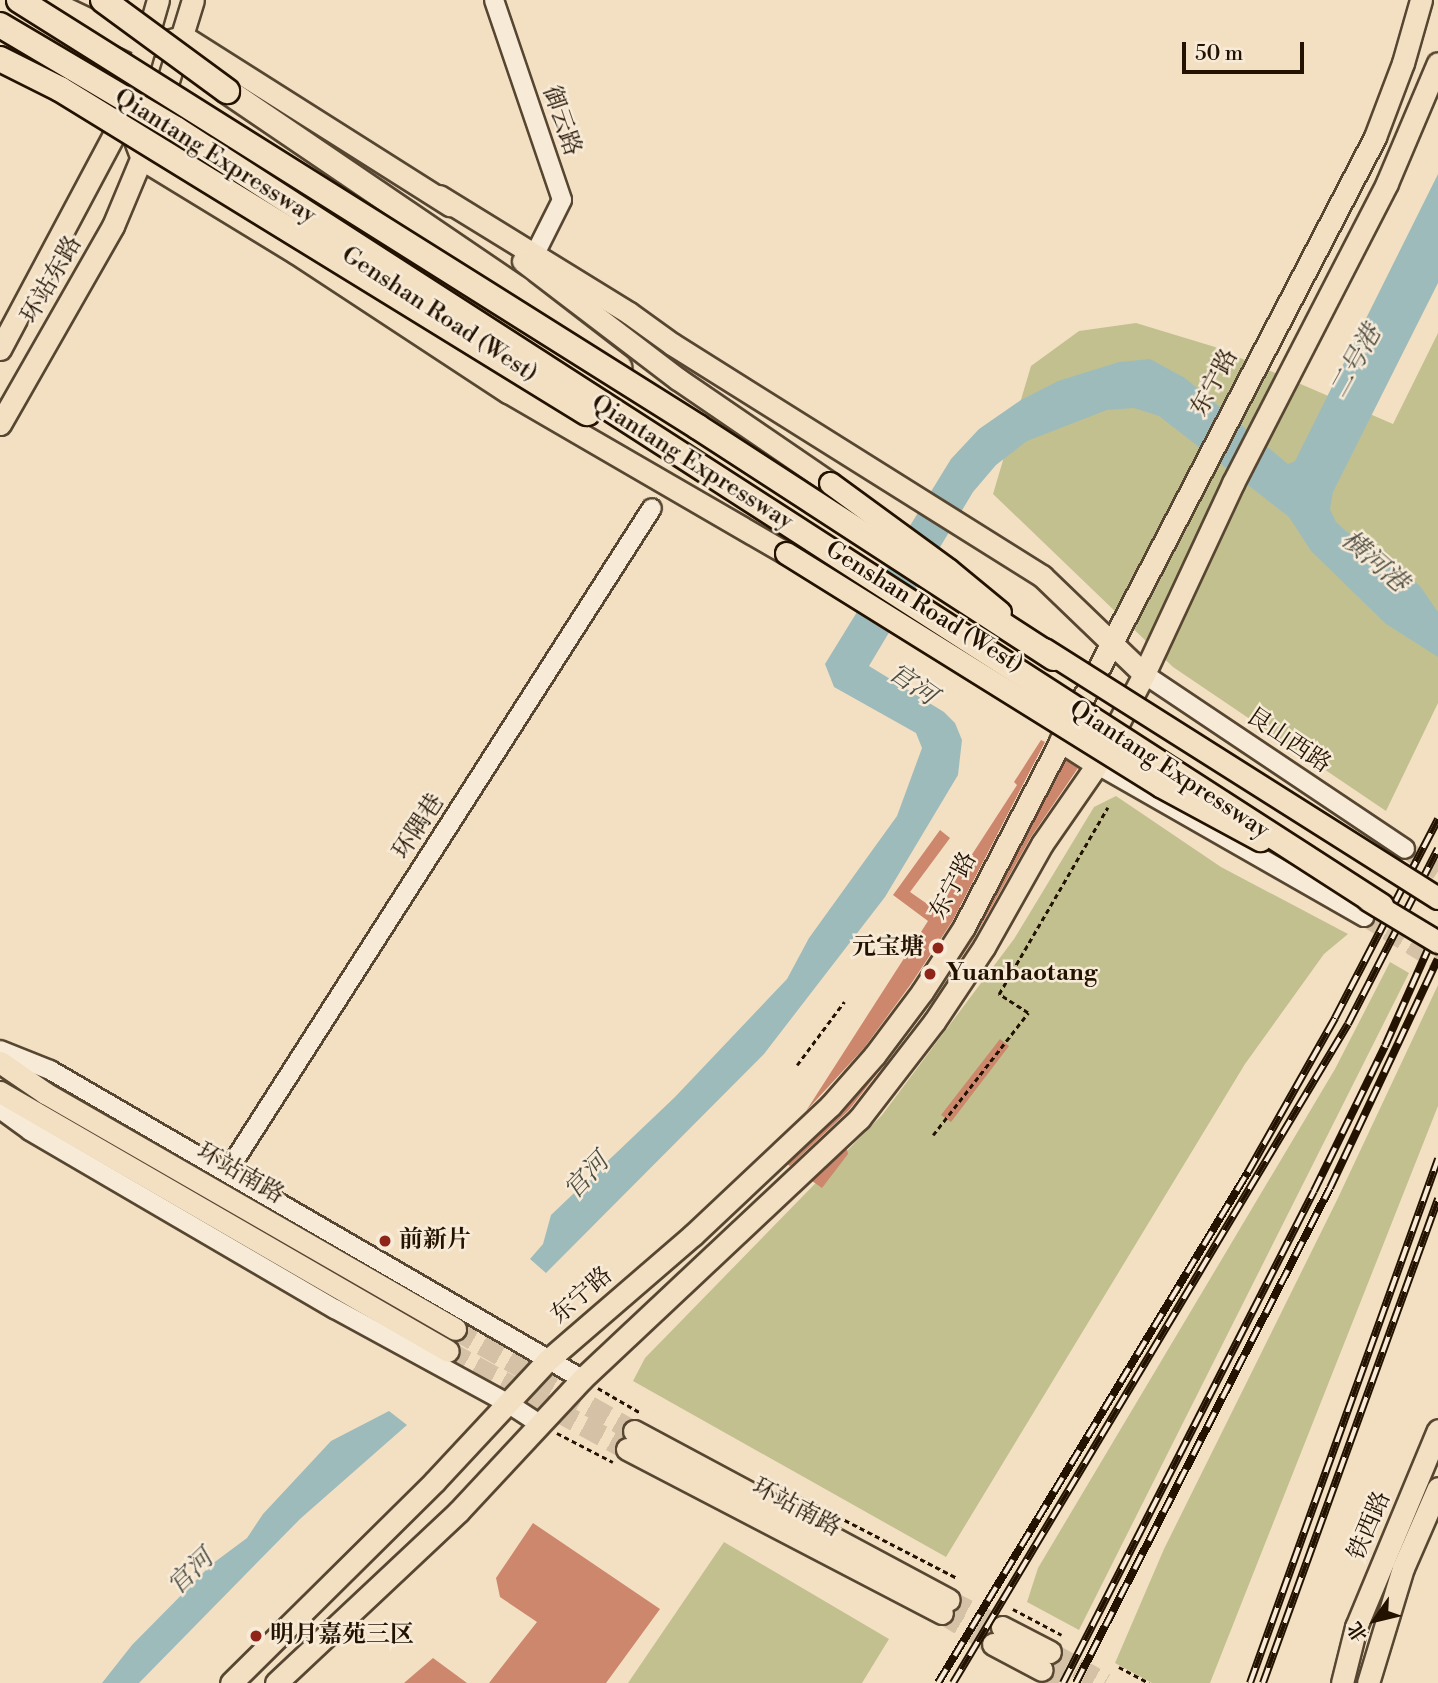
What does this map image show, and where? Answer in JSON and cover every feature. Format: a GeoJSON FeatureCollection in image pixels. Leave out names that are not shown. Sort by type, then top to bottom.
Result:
{"type":"FeatureCollection","features":[{"type":"Feature","properties":{"kind":"highway","name":"Qiantang Expressway"},"geometry":{"type":"LineString","coordinates":[[19,0],[698,426],[1054,657]]}},
{"type":"Feature","properties":{"kind":"highway"},"geometry":{"type":"LineString","coordinates":[[103,0],[227,91],[518,289],[698,426]]}},
{"type":"Feature","properties":{"kind":"highway","name":"Qiantang Expressway"},"geometry":{"type":"LineString","coordinates":[[0,24],[176,129],[777,516],[1373,912]]}},
{"type":"Feature","properties":{"kind":"highway"},"geometry":{"type":"LineString","coordinates":[[0,52],[555,396],[777,516]]}},
{"type":"Feature","properties":{"kind":"highway"},"geometry":{"type":"LineString","coordinates":[[0,59],[60,89]]}},
{"type":"Feature","properties":{"kind":"main road"},"geometry":{"type":"LineString","coordinates":[[48,0],[145,46],[184,37]]}},
{"type":"Feature","properties":{"kind":"main road","name":"环站东路"},"geometry":{"type":"LineString","coordinates":[[0,349],[125,114],[158,0]]}},
{"type":"Feature","properties":{"kind":"main road","name":"环站东路"},"geometry":{"type":"LineString","coordinates":[[0,424],[113,226],[142,159],[184,37],[193,0]]}},
{"type":"Feature","properties":{"kind":"main road","name":"东宁路"},"geometry":{"type":"LineString","coordinates":[[231,1683],[509,1404],[548,1360],[711,1219],[830,1106],[874,1056],[922,992],[964,927],[1231,409],[1375,137],[1403,63],[1422,0]]}},
{"type":"Feature","properties":{"kind":"main road"},"geometry":{"type":"LineString","coordinates":[[0,24],[125,114],[142,159]]}},
{"type":"Feature","properties":{"kind":"main road","name":"Genshan Road (West)"},"geometry":{"type":"LineString","coordinates":[[184,37],[629,313],[672,344],[1042,576],[1144,674]]}},
{"type":"Feature","properties":{"kind":"main road"},"geometry":{"type":"LineString","coordinates":[[276,1683],[458,1511],[582,1379],[859,1119],[934,1022],[984,947],[1042,844],[1096,764],[1144,674],[1233,483],[1387,183],[1438,63]]}},
{"type":"Feature","properties":{"kind":"main road","name":"Genshan Road (West)"},"geometry":{"type":"LineString","coordinates":[[142,159],[296,253],[508,392],[786,553],[1160,786],[1373,912],[1438,942]]}},
{"type":"Feature","properties":{"kind":"main road","name":"Genshan Road (West)"},"geometry":{"type":"LineString","coordinates":[[439,196],[678,379],[949,570],[1054,657],[1438,898]]}},
{"type":"Feature","properties":{"kind":"main road"},"geometry":{"type":"LineString","coordinates":[[1060,741],[1096,764]]}},
{"type":"Feature","properties":{"kind":"main road","name":"环站南路"},"geometry":{"type":"LineString","coordinates":[[0,1062],[45,1093],[455,1329]]}},
{"type":"Feature","properties":{"kind":"main road","name":"环站南路"},"geometry":{"type":"LineString","coordinates":[[0,1092],[448,1351]]}},
{"type":"Feature","properties":{"kind":"main road","name":"铁西路"},"geometry":{"type":"LineString","coordinates":[[1342,1683],[1356,1628],[1438,1430]]}},
{"type":"Feature","properties":{"kind":"main road","name":"环站南路"},"geometry":{"type":"LineString","coordinates":[[630,1440],[945,1607]]}},
{"type":"Feature","properties":{"kind":"main road","name":"铁西路"},"geometry":{"type":"LineString","coordinates":[[1368,1683],[1403,1568],[1438,1488]]}},
{"type":"Feature","properties":{"kind":"main road"},"geometry":{"type":"LineString","coordinates":[[1003,1626],[1051,1653]]}},
{"type":"Feature","properties":{"kind":"street","name":"御云路"},"geometry":{"type":"LineString","coordinates":[[494,0],[562,200],[535,254]]}},
{"type":"Feature","properties":{"kind":"street","name":"环隅巷"},"geometry":{"type":"LineString","coordinates":[[227,1172],[652,508]]}},
{"type":"Feature","properties":{"kind":"street","name":"艮山西路"},"geometry":{"type":"LineString","coordinates":[[1144,674],[1405,849]]}},
{"type":"Feature","properties":{"kind":"street"},"geometry":{"type":"LineString","coordinates":[[1096,764],[1373,912]]}},
{"type":"Feature","properties":{"kind":"street"},"geometry":{"type":"LineString","coordinates":[[0,1050],[50,1070],[582,1379]]}},
{"type":"Feature","properties":{"kind":"street"},"geometry":{"type":"LineString","coordinates":[[0,1109],[30,1131],[335,1309],[509,1404],[541,1425]]}},
{"type":"Feature","properties":{"kind":"path"},"geometry":{"type":"LineString","coordinates":[[933,1135],[1028,1013],[999,994],[1108,807]]}},
{"type":"Feature","properties":{"kind":"path"},"geometry":{"type":"LineString","coordinates":[[797,1065],[844,1002]]}},
{"type":"Feature","properties":{"kind":"path"},"geometry":{"type":"LineString","coordinates":[[582,1379],[652,1419]]}},
{"type":"Feature","properties":{"kind":"path"},"geometry":{"type":"LineString","coordinates":[[773,1483],[957,1578]]}},
{"type":"Feature","properties":{"kind":"path"},"geometry":{"type":"LineString","coordinates":[[1003,1626],[1051,1653]]}},
{"type":"Feature","properties":{"kind":"path"},"geometry":{"type":"LineString","coordinates":[[1119,1667],[1149,1683]]}},
{"type":"Feature","properties":{"kind":"shaded area"},"geometry":{"type":"Polygon","coordinates":[[[1136,323],[1215,347],[1393,424],[1438,333],[1438,703],[1386,811],[1173,667],[993,494],[1031,366],[1079,331],[1136,323]]]}},
{"type":"Feature","properties":{"kind":"shaded area"},"geometry":{"type":"Polygon","coordinates":[[[1116,796],[1221,867],[1348,934],[1324,954],[1245,1064],[946,1557],[633,1381],[645,1358],[882,1115],[1014,939],[1094,807],[1116,796]]]}},
{"type":"Feature","properties":{"kind":"shaded area"},"geometry":{"type":"Polygon","coordinates":[[[1390,962],[1409,973],[1079,1630],[1027,1602],[1038,1568],[1335,1069],[1390,962]]]}},
{"type":"Feature","properties":{"kind":"shaded area"},"geometry":{"type":"Polygon","coordinates":[[[1438,985],[1438,1106],[1210,1683],[1152,1683],[1115,1663],[1164,1549],[1337,1200],[1438,985]]]}},
{"type":"Feature","properties":{"kind":"shaded area"},"geometry":{"type":"Polygon","coordinates":[[[724,1542],[889,1639],[862,1683],[628,1683],[724,1542]]]}},
{"type":"Feature","properties":{"kind":"water"},"geometry":{"type":"Polygon","coordinates":[[[1438,174],[1438,283],[1333,492],[1330,509],[1336,522],[1347,532],[1366,539],[1420,586],[1438,612],[1438,657],[1386,624],[1311,551],[1289,517],[1159,416],[1134,408],[1107,410],[1027,441],[996,465],[973,492],[869,666],[944,712],[955,723],[962,740],[958,775],[885,897],[764,1054],[546,1273],[530,1259],[543,1244],[551,1215],[675,1097],[787,979],[809,938],[897,816],[922,748],[916,733],[834,687],[825,664],[951,459],[979,429],[1021,400],[1058,381],[1119,362],[1150,359],[1185,378],[1288,464],[1295,461],[1438,174]]]}},
{"type":"Feature","properties":{"kind":"water"},"geometry":{"type":"Polygon","coordinates":[[[389,1411],[407,1425],[300,1519],[139,1683],[102,1683],[132,1645],[212,1564],[247,1538],[263,1514],[331,1441],[389,1411]]]}},
{"type":"Feature","properties":{"kind":"building"},"geometry":{"type":"Polygon","coordinates":[[[1041,740],[1045,742],[953,920],[864,1048],[806,1111],[928,921],[893,895],[940,830],[950,838],[910,892],[936,910],[1017,785],[1014,782],[1041,740]]]}},
{"type":"Feature","properties":{"kind":"building"},"geometry":{"type":"Polygon","coordinates":[[[1066,760],[1078,768],[1031,837],[973,940],[923,1014],[892,1054],[933,999],[976,933],[1066,760]]]}},
{"type":"Feature","properties":{"kind":"building"},"geometry":{"type":"Polygon","coordinates":[[[1000,1039],[1009,1046],[951,1122],[941,1115],[1000,1039]]]}},
{"type":"Feature","properties":{"kind":"building"},"geometry":{"type":"Polygon","coordinates":[[[881,1068],[849,1110],[790,1166],[787,1164],[840,1115],[881,1068]]]}},
{"type":"Feature","properties":{"kind":"building"},"geometry":{"type":"Polygon","coordinates":[[[847,1149],[848,1154],[822,1188],[812,1181],[847,1149]]]}},
{"type":"Feature","properties":{"kind":"building"},"geometry":{"type":"Polygon","coordinates":[[[533,1523],[660,1609],[606,1683],[489,1683],[537,1622],[500,1597],[496,1578],[533,1523]]]}},
{"type":"Feature","properties":{"kind":"building"},"geometry":{"type":"Polygon","coordinates":[[[433,1658],[467,1683],[404,1683],[433,1658]]]}},
{"type":"Feature","properties":{"kind":"tunnel"},"geometry":{"type":"LineString","coordinates":[[1405,849],[1438,871]]}},
{"type":"Feature","properties":{"kind":"tunnel"},"geometry":{"type":"LineString","coordinates":[[1364,917],[1438,962]]}},
{"type":"Feature","properties":{"kind":"tunnel"},"geometry":{"type":"LineString","coordinates":[[455,1329],[634,1431]]}},
{"type":"Feature","properties":{"kind":"tunnel"},"geometry":{"type":"LineString","coordinates":[[448,1351],[627,1449]]}},
{"type":"Feature","properties":{"kind":"tunnel"},"geometry":{"type":"LineString","coordinates":[[949,1600],[1002,1627]]}},
{"type":"Feature","properties":{"kind":"tunnel"},"geometry":{"type":"LineString","coordinates":[[942,1613],[993,1644]]}},
{"type":"Feature","properties":{"kind":"tunnel"},"geometry":{"type":"LineString","coordinates":[[1050,1652],[1105,1683]]}},
{"type":"Feature","properties":{"kind":"tunnel"},"geometry":{"type":"LineString","coordinates":[[1042,1670],[1067,1683]]}},
{"type":"Feature","properties":{"kind":"railway"},"geometry":{"type":"LineString","coordinates":[[938,1683],[1248,1172],[1335,1018],[1438,819]]}},
{"type":"Feature","properties":{"kind":"railway"},"geometry":{"type":"LineString","coordinates":[[953,1683],[1348,1024],[1438,849]]}},
{"type":"Feature","properties":{"kind":"railway"},"geometry":{"type":"LineString","coordinates":[[1063,1683],[1314,1191],[1385,1046],[1438,927]]}},
{"type":"Feature","properties":{"kind":"railway"},"geometry":{"type":"LineString","coordinates":[[1076,1683],[1330,1188],[1438,959]]}},
{"type":"Feature","properties":{"kind":"railway"},"geometry":{"type":"LineString","coordinates":[[1250,1683],[1438,1159]]}},
{"type":"Feature","properties":{"kind":"railway"},"geometry":{"type":"LineString","coordinates":[[1263,1683],[1438,1199]]}},
{"type":"Feature","properties":{"kind":"place","name":"元宝塘"},"geometry":{"type":"Point","coordinates":[938,948]}},
{"type":"Feature","properties":{"kind":"place","name":"Yuanbaotang"},"geometry":{"type":"Point","coordinates":[930,974]}},
{"type":"Feature","properties":{"kind":"place","name":"前新片"},"geometry":{"type":"Point","coordinates":[385,1241]}},
{"type":"Feature","properties":{"kind":"place","name":"明月嘉苑三区"},"geometry":{"type":"Point","coordinates":[256,1636]}},
{"type":"Feature","properties":{"kind":"water label","name":"二号港"},"geometry":{"type":"Point","coordinates":[1356,362]}},
{"type":"Feature","properties":{"kind":"water label","name":"横河港"},"geometry":{"type":"Point","coordinates":[1374,562]}},
{"type":"Feature","properties":{"kind":"water label","name":"官河"},"geometry":{"type":"Point","coordinates":[912,685]}},
{"type":"Feature","properties":{"kind":"water label","name":"官河"},"geometry":{"type":"Point","coordinates":[587,1177]}},
{"type":"Feature","properties":{"kind":"water label","name":"官河"},"geometry":{"type":"Point","coordinates":[191,1573]}}]}
